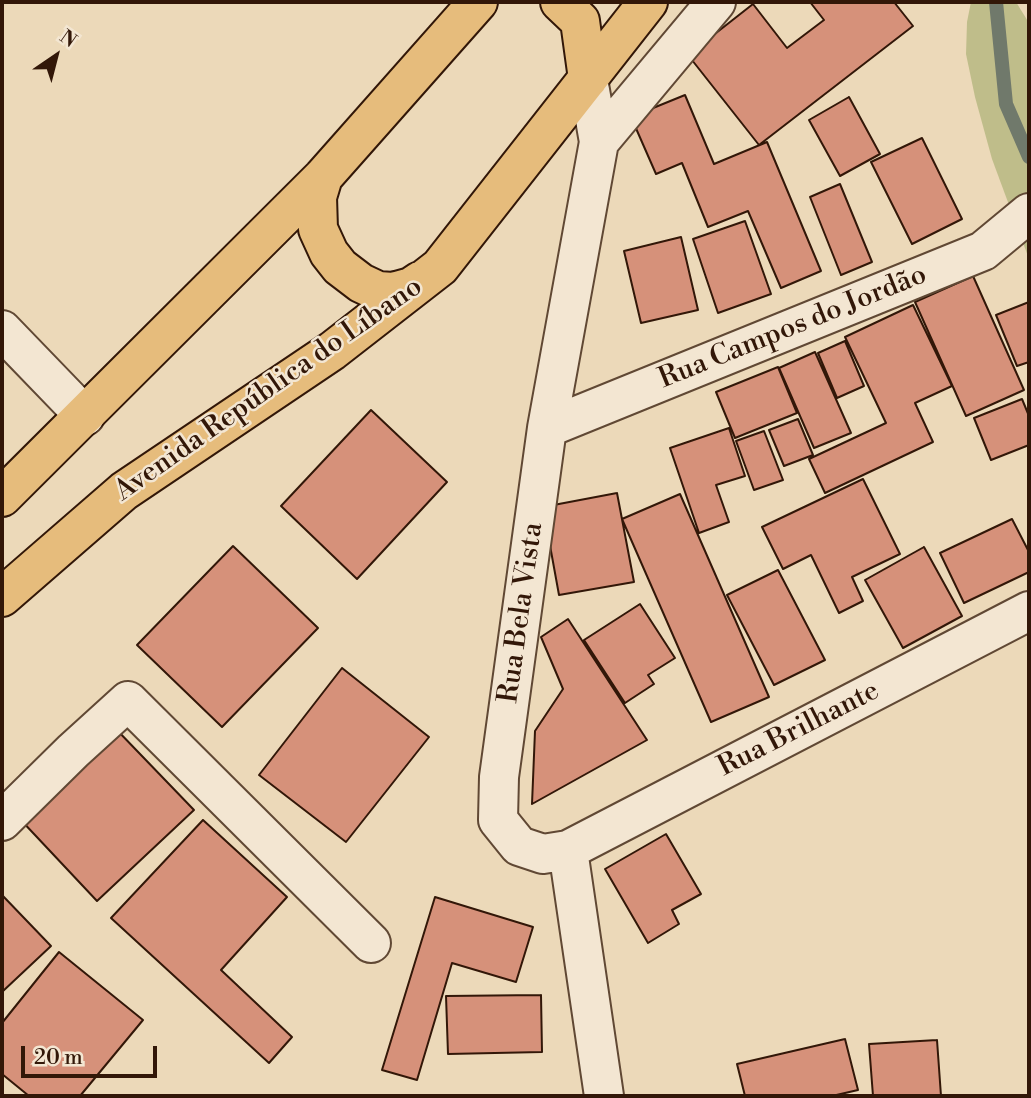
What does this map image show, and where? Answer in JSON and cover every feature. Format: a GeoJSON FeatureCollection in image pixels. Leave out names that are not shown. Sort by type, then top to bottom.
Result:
{"type":"FeatureCollection","features":[{"type":"Feature","properties":{"kind":"main road"},"geometry":{"type":"LineString","coordinates":[[2,497],[323,177],[478,2]]}},
{"type":"Feature","properties":{"kind":"main road"},"geometry":{"type":"LineString","coordinates":[[560,2],[580,21],[588,79]]}},
{"type":"Feature","properties":{"kind":"main road","name":"Avenida República do Líbano"},"geometry":{"type":"LineString","coordinates":[[2,597],[124,491],[332,351],[440,267],[648,2]]}},
{"type":"Feature","properties":{"kind":"main road"},"geometry":{"type":"LineString","coordinates":[[323,177],[317,197],[318,229],[329,253],[340,267],[361,283],[378,291],[393,292],[411,286],[440,267]]}},
{"type":"Feature","properties":{"kind":"street"},"geometry":{"type":"LineString","coordinates":[[599,142],[716,2]]}},
{"type":"Feature","properties":{"kind":"street","name":"Rua Bela Vista"},"geometry":{"type":"LineString","coordinates":[[568,850],[543,854],[519,846],[498,820],[499,777],[547,428],[599,142],[588,79]]}},
{"type":"Feature","properties":{"kind":"street","name":"Rua Campos do Jordão"},"geometry":{"type":"LineString","coordinates":[[547,428],[983,251],[1029,213]]}},
{"type":"Feature","properties":{"kind":"street"},"geometry":{"type":"LineString","coordinates":[[2,330],[85,416]]}},
{"type":"Feature","properties":{"kind":"street","name":"Rua Brilhante"},"geometry":{"type":"LineString","coordinates":[[568,850],[1029,611]]}},
{"type":"Feature","properties":{"kind":"street"},"geometry":{"type":"LineString","coordinates":[[2,821],[128,701],[371,943]]}},
{"type":"Feature","properties":{"kind":"street"},"geometry":{"type":"LineString","coordinates":[[568,850],[604,1096]]}},
{"type":"Feature","properties":{"kind":"shaded area"},"geometry":{"type":"Polygon","coordinates":[[[971,2],[1016,2],[1029,23],[1029,259],[992,159],[975,97],[966,54],[971,2]]]}},
{"type":"Feature","properties":{"kind":"building"},"geometry":{"type":"Polygon","coordinates":[[[810,2],[894,2],[913,26],[759,145],[688,55],[753,4],[787,48],[824,20],[810,2]]]}},
{"type":"Feature","properties":{"kind":"building"},"geometry":{"type":"Polygon","coordinates":[[[685,95],[714,164],[767,142],[821,271],[781,288],[748,211],[708,227],[682,163],[656,174],[631,117],[685,95]]]}},
{"type":"Feature","properties":{"kind":"building"},"geometry":{"type":"Polygon","coordinates":[[[849,97],[880,154],[840,176],[809,120],[849,97]]]}},
{"type":"Feature","properties":{"kind":"building"},"geometry":{"type":"Polygon","coordinates":[[[922,138],[962,219],[912,244],[871,162],[922,138]]]}},
{"type":"Feature","properties":{"kind":"building"},"geometry":{"type":"Polygon","coordinates":[[[840,184],[872,262],[841,275],[810,197],[840,184]]]}},
{"type":"Feature","properties":{"kind":"building"},"geometry":{"type":"Polygon","coordinates":[[[745,221],[771,294],[718,313],[693,239],[745,221]]]}},
{"type":"Feature","properties":{"kind":"building"},"geometry":{"type":"Polygon","coordinates":[[[681,237],[698,310],[641,323],[624,251],[681,237]]]}},
{"type":"Feature","properties":{"kind":"building"},"geometry":{"type":"Polygon","coordinates":[[[973,276],[1024,390],[966,416],[915,302],[973,276]]]}},
{"type":"Feature","properties":{"kind":"building"},"geometry":{"type":"Polygon","coordinates":[[[1029,302],[1029,362],[1017,366],[996,315],[1029,302]]]}},
{"type":"Feature","properties":{"kind":"building"},"geometry":{"type":"Polygon","coordinates":[[[913,305],[952,386],[915,403],[933,442],[825,493],[809,459],[886,423],[845,337],[913,305]]]}},
{"type":"Feature","properties":{"kind":"building"},"geometry":{"type":"Polygon","coordinates":[[[845,341],[864,386],[837,398],[818,353],[845,341]]]}},
{"type":"Feature","properties":{"kind":"building"},"geometry":{"type":"Polygon","coordinates":[[[815,352],[851,433],[814,448],[779,368],[815,352]]]}},
{"type":"Feature","properties":{"kind":"building"},"geometry":{"type":"Polygon","coordinates":[[[778,367],[797,413],[735,438],[716,392],[778,367]]]}},
{"type":"Feature","properties":{"kind":"building"},"geometry":{"type":"Polygon","coordinates":[[[1022,399],[1029,416],[1029,445],[991,460],[974,418],[1022,399]]]}},
{"type":"Feature","properties":{"kind":"building"},"geometry":{"type":"Polygon","coordinates":[[[371,410],[447,482],[357,579],[281,506],[371,410]]]}},
{"type":"Feature","properties":{"kind":"building"},"geometry":{"type":"Polygon","coordinates":[[[798,419],[813,455],[784,466],[769,430],[798,419]]]}},
{"type":"Feature","properties":{"kind":"building"},"geometry":{"type":"Polygon","coordinates":[[[729,428],[745,476],[716,485],[729,522],[699,533],[670,448],[729,428]]]}},
{"type":"Feature","properties":{"kind":"building"},"geometry":{"type":"Polygon","coordinates":[[[764,431],[783,480],[754,490],[736,441],[764,431]]]}},
{"type":"Feature","properties":{"kind":"building"},"geometry":{"type":"Polygon","coordinates":[[[863,479],[900,554],[852,577],[863,601],[839,613],[811,555],[783,569],[762,527],[863,479]]]}},
{"type":"Feature","properties":{"kind":"building"},"geometry":{"type":"Polygon","coordinates":[[[617,493],[634,582],[559,595],[543,507],[617,493]]]}},
{"type":"Feature","properties":{"kind":"building"},"geometry":{"type":"Polygon","coordinates":[[[680,494],[769,697],[711,722],[622,519],[680,494]]]}},
{"type":"Feature","properties":{"kind":"building"},"geometry":{"type":"Polygon","coordinates":[[[1012,519],[1029,552],[1029,572],[964,603],[940,553],[1012,519]]]}},
{"type":"Feature","properties":{"kind":"building"},"geometry":{"type":"Polygon","coordinates":[[[233,546],[318,628],[222,727],[137,645],[233,546]]]}},
{"type":"Feature","properties":{"kind":"building"},"geometry":{"type":"Polygon","coordinates":[[[924,547],[962,616],[903,648],[865,580],[924,547]]]}},
{"type":"Feature","properties":{"kind":"building"},"geometry":{"type":"Polygon","coordinates":[[[778,570],[825,660],[774,685],[727,595],[778,570]]]}},
{"type":"Feature","properties":{"kind":"building"},"geometry":{"type":"Polygon","coordinates":[[[640,604],[675,658],[648,675],[654,684],[625,703],[584,640],[640,604]]]}},
{"type":"Feature","properties":{"kind":"building"},"geometry":{"type":"Polygon","coordinates":[[[568,619],[647,740],[532,804],[535,731],[563,689],[541,637],[568,619]]]}},
{"type":"Feature","properties":{"kind":"building"},"geometry":{"type":"Polygon","coordinates":[[[342,668],[429,737],[346,842],[259,775],[342,668]]]}},
{"type":"Feature","properties":{"kind":"building"},"geometry":{"type":"Polygon","coordinates":[[[115,728],[194,810],[97,901],[19,818],[115,728]]]}},
{"type":"Feature","properties":{"kind":"building"},"geometry":{"type":"Polygon","coordinates":[[[203,820],[287,897],[221,970],[292,1037],[269,1063],[111,918],[203,820]]]}},
{"type":"Feature","properties":{"kind":"building"},"geometry":{"type":"Polygon","coordinates":[[[666,834],[701,894],[672,910],[679,924],[648,943],[605,869],[666,834]]]}},
{"type":"Feature","properties":{"kind":"building"},"geometry":{"type":"Polygon","coordinates":[[[2,895],[51,946],[2,992],[2,895]]]}},
{"type":"Feature","properties":{"kind":"building"},"geometry":{"type":"Polygon","coordinates":[[[435,897],[533,927],[516,982],[452,963],[417,1080],[382,1070],[435,897]]]}},
{"type":"Feature","properties":{"kind":"building"},"geometry":{"type":"Polygon","coordinates":[[[59,952],[143,1020],[80,1096],[29,1096],[2,1074],[2,1023],[59,952]]]}},
{"type":"Feature","properties":{"kind":"building"},"geometry":{"type":"Polygon","coordinates":[[[541,995],[542,1052],[448,1054],[446,996],[541,995]]]}},
{"type":"Feature","properties":{"kind":"building"},"geometry":{"type":"Polygon","coordinates":[[[845,1039],[858,1090],[832,1096],[745,1096],[737,1064],[845,1039]]]}},
{"type":"Feature","properties":{"kind":"building"},"geometry":{"type":"Polygon","coordinates":[[[937,1040],[941,1096],[873,1096],[869,1044],[937,1040]]]}},
{"type":"Feature","properties":{"kind":"waterway"},"geometry":{"type":"LineString","coordinates":[[996,2],[1006,104],[1029,157]]}}]}
